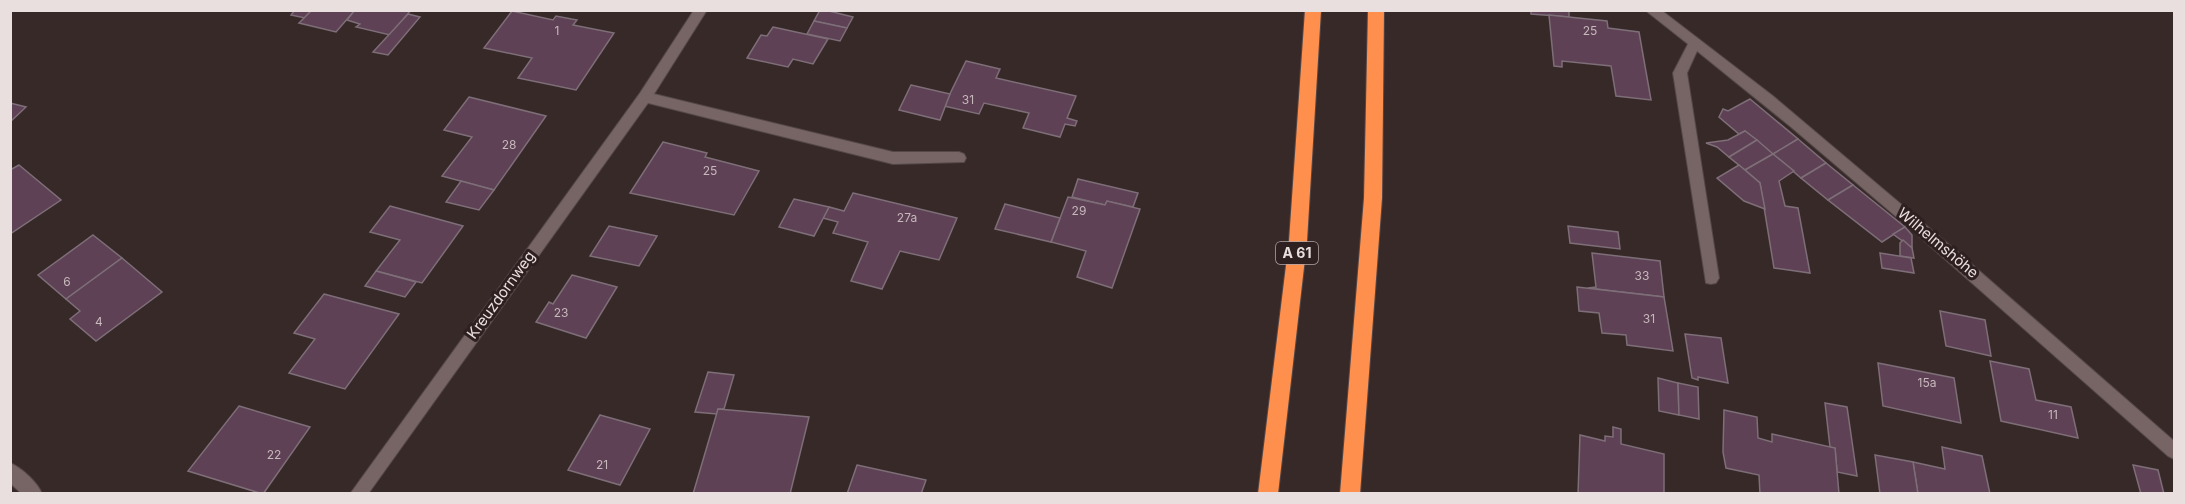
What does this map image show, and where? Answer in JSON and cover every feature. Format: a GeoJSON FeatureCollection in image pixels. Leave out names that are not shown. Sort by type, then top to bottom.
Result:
{"type":"FeatureCollection","features":[{"type":"Feature","properties":{"kind":"highway","name":"A 61"},"geometry":{"type":"LineString","coordinates":[[1268,494],[1298,241],[1313,10]]}},
{"type":"Feature","properties":{"kind":"highway"},"geometry":{"type":"LineString","coordinates":[[1350,494],[1372,198],[1376,10]]}},
{"type":"Feature","properties":{"kind":"street","name":"Kreuzdornweg"},"geometry":{"type":"LineString","coordinates":[[358,494],[645,97],[701,10]]}},
{"type":"Feature","properties":{"kind":"street","name":"Wilhelmshöhe"},"geometry":{"type":"LineString","coordinates":[[1651,10],[1695,42],[1827,149],[2003,298],[2175,451]]}},
{"type":"Feature","properties":{"kind":"street"},"geometry":{"type":"LineString","coordinates":[[1695,42],[1680,73],[1711,278]]}},
{"type":"Feature","properties":{"kind":"street"},"geometry":{"type":"LineString","coordinates":[[645,97],[893,158],[959,158]]}},
{"type":"Feature","properties":{"kind":"street"},"geometry":{"type":"LineString","coordinates":[[10,471],[34,494]]}},
{"type":"Feature","properties":{"kind":"building"},"geometry":{"type":"Polygon","coordinates":[[[295,10],[312,10],[305,18],[291,15],[295,10]]]}},
{"type":"Feature","properties":{"kind":"building"},"geometry":{"type":"Polygon","coordinates":[[[312,10],[355,10],[336,32],[299,23],[312,10]]]}},
{"type":"Feature","properties":{"kind":"building"},"geometry":{"type":"Polygon","coordinates":[[[355,10],[411,10],[390,35],[356,27],[360,24],[347,20],[355,10]]]}},
{"type":"Feature","properties":{"kind":"building"},"geometry":{"type":"Polygon","coordinates":[[[820,10],[853,17],[847,28],[814,21],[820,10]]]}},
{"type":"Feature","properties":{"kind":"building"},"geometry":{"type":"Polygon","coordinates":[[[1531,10],[1569,10],[1569,17],[1531,14],[1531,10]]]}},
{"type":"Feature","properties":{"kind":"building"},"geometry":{"type":"Polygon","coordinates":[[[512,11],[553,20],[556,16],[577,20],[573,25],[614,33],[576,90],[518,78],[532,58],[484,48],[512,11]]]}},
{"type":"Feature","properties":{"kind":"building"},"geometry":{"type":"Polygon","coordinates":[[[408,14],[420,17],[388,55],[373,52],[408,14]]]}},
{"type":"Feature","properties":{"kind":"building"},"geometry":{"type":"Polygon","coordinates":[[[1549,15],[1607,21],[1608,28],[1639,32],[1651,100],[1616,96],[1611,66],[1562,61],[1562,67],[1554,66],[1549,15]]]}},
{"type":"Feature","properties":{"kind":"building"},"geometry":{"type":"Polygon","coordinates":[[[814,21],[847,28],[840,41],[807,34],[814,21]]]}},
{"type":"Feature","properties":{"kind":"building"},"geometry":{"type":"Polygon","coordinates":[[[773,27],[828,39],[813,64],[793,59],[788,67],[747,58],[761,35],[767,36],[773,27]]]}},
{"type":"Feature","properties":{"kind":"building"},"geometry":{"type":"Polygon","coordinates":[[[966,61],[1000,69],[996,78],[1076,96],[1067,118],[1077,121],[1075,126],[1065,124],[1060,137],[1023,128],[1029,113],[984,103],[979,114],[944,106],[966,61]]]}},
{"type":"Feature","properties":{"kind":"building"},"geometry":{"type":"Polygon","coordinates":[[[911,85],[950,94],[940,120],[899,110],[911,85]]]}},
{"type":"Feature","properties":{"kind":"building"},"geometry":{"type":"Polygon","coordinates":[[[469,97],[546,116],[494,190],[442,176],[472,137],[444,130],[469,97]]]}},
{"type":"Feature","properties":{"kind":"building"},"geometry":{"type":"Polygon","coordinates":[[[1750,99],[1798,139],[1773,154],[1745,131],[1739,134],[1719,117],[1723,109],[1728,111],[1750,99]]]}},
{"type":"Feature","properties":{"kind":"building"},"geometry":{"type":"Polygon","coordinates":[[[10,103],[26,107],[10,122],[10,103]]]}},
{"type":"Feature","properties":{"kind":"building"},"geometry":{"type":"Polygon","coordinates":[[[1745,131],[1757,140],[1729,157],[1717,147],[1706,143],[1728,140],[1745,131]]]}},
{"type":"Feature","properties":{"kind":"building"},"geometry":{"type":"Polygon","coordinates":[[[1798,139],[1826,163],[1801,178],[1773,154],[1798,139]]]}},
{"type":"Feature","properties":{"kind":"building"},"geometry":{"type":"Polygon","coordinates":[[[1757,140],[1773,154],[1745,170],[1729,157],[1757,140]]]}},
{"type":"Feature","properties":{"kind":"building"},"geometry":{"type":"Polygon","coordinates":[[[663,142],[707,153],[705,157],[759,171],[734,215],[630,193],[663,142]]]}},
{"type":"Feature","properties":{"kind":"building"},"geometry":{"type":"Polygon","coordinates":[[[1773,154],[1794,171],[1779,181],[1785,206],[1798,208],[1810,273],[1774,268],[1760,183],[1745,170],[1773,154]]]}},
{"type":"Feature","properties":{"kind":"building"},"geometry":{"type":"Polygon","coordinates":[[[1826,163],[1853,185],[1828,200],[1801,178],[1826,163]]]}},
{"type":"Feature","properties":{"kind":"building"},"geometry":{"type":"Polygon","coordinates":[[[19,165],[61,200],[10,234],[10,170],[19,165]]]}},
{"type":"Feature","properties":{"kind":"building"},"geometry":{"type":"Polygon","coordinates":[[[1739,165],[1760,183],[1765,209],[1744,201],[1717,178],[1739,165]]]}},
{"type":"Feature","properties":{"kind":"building"},"geometry":{"type":"Polygon","coordinates":[[[1078,179],[1138,193],[1133,207],[1107,201],[1105,205],[1072,197],[1078,179]]]}},
{"type":"Feature","properties":{"kind":"building"},"geometry":{"type":"Polygon","coordinates":[[[461,181],[494,190],[479,210],[446,202],[461,181]]]}},
{"type":"Feature","properties":{"kind":"building"},"geometry":{"type":"Polygon","coordinates":[[[1853,185],[1905,227],[1882,242],[1828,200],[1853,185]]]}},
{"type":"Feature","properties":{"kind":"building"},"geometry":{"type":"Polygon","coordinates":[[[853,193],[957,218],[939,260],[900,251],[882,289],[851,281],[868,242],[833,233],[838,222],[823,218],[829,207],[844,211],[853,193]]]}},
{"type":"Feature","properties":{"kind":"building"},"geometry":{"type":"Polygon","coordinates":[[[1068,197],[1105,205],[1107,201],[1140,209],[1112,288],[1077,277],[1086,251],[1051,242],[1068,197]]]}},
{"type":"Feature","properties":{"kind":"building"},"geometry":{"type":"Polygon","coordinates":[[[794,199],[829,207],[814,236],[779,227],[794,199]]]}},
{"type":"Feature","properties":{"kind":"building"},"geometry":{"type":"Polygon","coordinates":[[[1005,204],[1060,218],[1051,242],[995,229],[1005,204]]]}},
{"type":"Feature","properties":{"kind":"building"},"geometry":{"type":"Polygon","coordinates":[[[390,206],[463,226],[422,283],[376,271],[400,240],[370,232],[390,206]]]}},
{"type":"Feature","properties":{"kind":"building"},"geometry":{"type":"Polygon","coordinates":[[[609,226],[657,236],[639,266],[590,256],[609,226]]]}},
{"type":"Feature","properties":{"kind":"building"},"geometry":{"type":"Polygon","coordinates":[[[1568,226],[1618,232],[1620,249],[1570,243],[1568,226]]]}},
{"type":"Feature","properties":{"kind":"building"},"geometry":{"type":"Polygon","coordinates":[[[1905,227],[1912,235],[1912,248],[1893,234],[1905,227]]]}},
{"type":"Feature","properties":{"kind":"building"},"geometry":{"type":"Polygon","coordinates":[[[93,235],[122,258],[66,299],[38,275],[93,235]]]}},
{"type":"Feature","properties":{"kind":"building"},"geometry":{"type":"Polygon","coordinates":[[[1903,240],[1912,248],[1914,258],[1900,256],[1900,243],[1903,240]]]}},
{"type":"Feature","properties":{"kind":"building"},"geometry":{"type":"Polygon","coordinates":[[[1592,253],[1660,261],[1664,297],[1588,288],[1596,287],[1592,253]]]}},
{"type":"Feature","properties":{"kind":"building"},"geometry":{"type":"Polygon","coordinates":[[[1880,253],[1911,258],[1914,273],[1882,268],[1880,253]]]}},
{"type":"Feature","properties":{"kind":"building"},"geometry":{"type":"Polygon","coordinates":[[[122,258],[162,292],[96,341],[70,319],[80,311],[66,299],[122,258]]]}},
{"type":"Feature","properties":{"kind":"building"},"geometry":{"type":"Polygon","coordinates":[[[376,271],[416,282],[405,297],[365,286],[376,271]]]}},
{"type":"Feature","properties":{"kind":"building"},"geometry":{"type":"Polygon","coordinates":[[[572,275],[617,287],[586,338],[536,322],[549,302],[553,304],[572,275]]]}},
{"type":"Feature","properties":{"kind":"building"},"geometry":{"type":"Polygon","coordinates":[[[1577,287],[1664,297],[1673,351],[1627,345],[1626,335],[1602,333],[1599,313],[1579,311],[1577,287]]]}},
{"type":"Feature","properties":{"kind":"building"},"geometry":{"type":"Polygon","coordinates":[[[324,294],[399,314],[345,389],[289,373],[315,339],[294,333],[324,294]]]}},
{"type":"Feature","properties":{"kind":"building"},"geometry":{"type":"Polygon","coordinates":[[[1940,311],[1985,320],[1991,356],[1946,346],[1940,311]]]}},
{"type":"Feature","properties":{"kind":"building"},"geometry":{"type":"Polygon","coordinates":[[[1685,334],[1721,338],[1728,383],[1698,377],[1698,380],[1692,378],[1685,334]]]}},
{"type":"Feature","properties":{"kind":"building"},"geometry":{"type":"Polygon","coordinates":[[[1990,361],[2029,369],[2036,400],[2071,407],[2078,438],[2001,421],[1990,361]]]}},
{"type":"Feature","properties":{"kind":"building"},"geometry":{"type":"Polygon","coordinates":[[[1878,363],[1954,378],[1961,423],[1883,406],[1878,363]]]}},
{"type":"Feature","properties":{"kind":"building"},"geometry":{"type":"Polygon","coordinates":[[[708,372],[734,375],[724,409],[718,409],[717,414],[695,412],[708,372]]]}},
{"type":"Feature","properties":{"kind":"building"},"geometry":{"type":"Polygon","coordinates":[[[1658,378],[1678,383],[1679,415],[1659,411],[1658,378]]]}},
{"type":"Feature","properties":{"kind":"building"},"geometry":{"type":"Polygon","coordinates":[[[1678,383],[1698,387],[1699,419],[1679,415],[1678,383]]]}},
{"type":"Feature","properties":{"kind":"building"},"geometry":{"type":"Polygon","coordinates":[[[1825,403],[1847,407],[1857,476],[1837,472],[1835,448],[1830,447],[1825,403]]]}},
{"type":"Feature","properties":{"kind":"building"},"geometry":{"type":"Polygon","coordinates":[[[239,406],[310,427],[263,494],[188,471],[239,406]]]}},
{"type":"Feature","properties":{"kind":"building"},"geometry":{"type":"Polygon","coordinates":[[[718,409],[809,417],[790,494],[693,494],[718,409]]]}},
{"type":"Feature","properties":{"kind":"building"},"geometry":{"type":"Polygon","coordinates":[[[1724,410],[1757,417],[1758,438],[1772,442],[1772,434],[1835,448],[1839,494],[1760,494],[1759,475],[1726,468],[1723,452],[1724,410]]]}},
{"type":"Feature","properties":{"kind":"building"},"geometry":{"type":"Polygon","coordinates":[[[600,415],[650,429],[620,485],[568,470],[600,415]]]}},
{"type":"Feature","properties":{"kind":"building"},"geometry":{"type":"Polygon","coordinates":[[[1613,427],[1621,429],[1621,444],[1664,454],[1664,494],[1578,494],[1580,435],[1605,441],[1605,436],[1613,437],[1613,427]]]}},
{"type":"Feature","properties":{"kind":"building"},"geometry":{"type":"Polygon","coordinates":[[[1942,447],[1982,456],[1990,494],[1918,494],[1913,462],[1945,469],[1942,447]]]}},
{"type":"Feature","properties":{"kind":"building"},"geometry":{"type":"Polygon","coordinates":[[[1875,455],[1913,462],[1918,494],[1880,494],[1875,455]]]}},
{"type":"Feature","properties":{"kind":"building"},"geometry":{"type":"Polygon","coordinates":[[[857,465],[926,480],[921,494],[847,494],[857,465]]]}},
{"type":"Feature","properties":{"kind":"building"},"geometry":{"type":"Polygon","coordinates":[[[2133,465],[2158,470],[2164,494],[2141,494],[2133,465]]]}}]}
